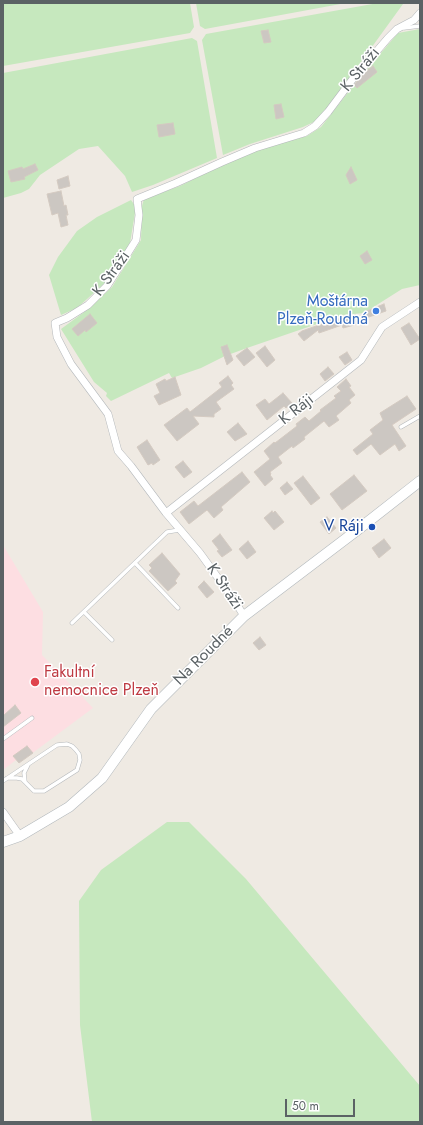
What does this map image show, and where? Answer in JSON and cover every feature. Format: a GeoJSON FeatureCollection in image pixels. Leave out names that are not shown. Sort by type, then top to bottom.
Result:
{"type":"FeatureCollection","features":[{"type":"Feature","properties":{"kind":"street","name":"K Stráži"},"geometry":{"type":"LineString","coordinates":[[244,616],[200,552],[166,513],[118,451],[108,414],[71,364],[57,337],[55,323],[67,318],[88,305],[107,286],[136,240],[139,215],[137,199],[255,148],[304,133],[315,126],[388,38],[397,29],[414,20],[420,13]]}},
{"type":"Feature","properties":{"kind":"street","name":"K Ráji"},"geometry":{"type":"LineString","coordinates":[[166,513],[361,360],[382,327],[420,302]]}},
{"type":"Feature","properties":{"kind":"street","name":"Na Roudné"},"geometry":{"type":"LineString","coordinates":[[3,842],[20,836],[70,807],[102,778],[151,710],[244,616],[420,481]]}},
{"type":"Feature","properties":{"kind":"street"},"geometry":{"type":"LineString","coordinates":[[3,812],[20,836]]}},
{"type":"Feature","properties":{"kind":"lane"},"geometry":{"type":"LineString","coordinates":[[397,29],[420,26]]}},
{"type":"Feature","properties":{"kind":"lane"},"geometry":{"type":"LineString","coordinates":[[401,427],[420,416]]}},
{"type":"Feature","properties":{"kind":"lane"},"geometry":{"type":"LineString","coordinates":[[72,623],[167,532],[180,529]]}},
{"type":"Feature","properties":{"kind":"lane"},"geometry":{"type":"LineString","coordinates":[[135,563],[178,608]]}},
{"type":"Feature","properties":{"kind":"lane"},"geometry":{"type":"LineString","coordinates":[[84,612],[112,640]]}},
{"type":"Feature","properties":{"kind":"lane"},"geometry":{"type":"LineString","coordinates":[[3,740],[32,718]]}},
{"type":"Feature","properties":{"kind":"lane"},"geometry":{"type":"LineString","coordinates":[[67,744],[76,750],[80,760],[77,770],[49,789],[39,792],[16,778],[5,780],[57,745],[67,744]]}},
{"type":"Feature","properties":{"kind":"lane"},"geometry":{"type":"LineString","coordinates":[[26,783],[24,772],[29,764]]}},
{"type":"Feature","properties":{"kind":"shaded area","name":"Fakultní nemocnice Plzeň"},"geometry":{"type":"Polygon","coordinates":[[[3,545],[43,612],[42,655],[93,708],[19,763],[16,760],[3,770],[3,545]]]}},
{"type":"Feature","properties":{"kind":"green space"},"geometry":{"type":"Polygon","coordinates":[[[3,3],[190,3],[194,27],[190,33],[3,66],[3,3]]]}},
{"type":"Feature","properties":{"kind":"green space"},"geometry":{"type":"Polygon","coordinates":[[[196,3],[346,3],[205,29],[200,26],[196,3]]]}},
{"type":"Feature","properties":{"kind":"green space"},"geometry":{"type":"Polygon","coordinates":[[[378,3],[403,4],[318,120],[303,127],[250,144],[223,155],[202,40],[206,34],[378,3]]]}},
{"type":"Feature","properties":{"kind":"green space"},"geometry":{"type":"Polygon","coordinates":[[[420,29],[420,285],[402,289],[364,313],[343,315],[225,356],[201,368],[172,378],[169,373],[111,401],[106,396],[107,393],[94,382],[61,329],[87,310],[112,287],[141,240],[142,206],[144,199],[180,186],[231,160],[267,147],[307,136],[321,127],[357,81],[398,33],[420,29]]]}},
{"type":"Feature","properties":{"kind":"green space"},"geometry":{"type":"Polygon","coordinates":[[[192,38],[197,41],[217,158],[153,185],[132,192],[125,176],[98,146],[79,149],[40,175],[29,189],[3,198],[3,73],[192,38]]]}},
{"type":"Feature","properties":{"kind":"green space"},"geometry":{"type":"Polygon","coordinates":[[[131,200],[136,207],[130,243],[106,282],[77,308],[61,315],[49,275],[58,257],[77,231],[97,217],[131,200]]]}},
{"type":"Feature","properties":{"kind":"green space"},"geometry":{"type":"Polygon","coordinates":[[[167,822],[189,822],[246,879],[420,1086],[420,1122],[92,1122],[80,1025],[79,901],[101,870],[167,822]]]}},
{"type":"Feature","properties":{"kind":"building"},"geometry":{"type":"Polygon","coordinates":[[[268,30],[271,42],[264,43],[261,31],[268,30]]]}},
{"type":"Feature","properties":{"kind":"building"},"geometry":{"type":"Polygon","coordinates":[[[373,66],[377,72],[357,88],[354,85],[364,73],[373,66]]]}},
{"type":"Feature","properties":{"kind":"building"},"geometry":{"type":"Polygon","coordinates":[[[281,104],[284,117],[276,119],[274,105],[281,104]]]}},
{"type":"Feature","properties":{"kind":"building"},"geometry":{"type":"Polygon","coordinates":[[[173,123],[175,134],[159,137],[157,125],[173,123]]]}},
{"type":"Feature","properties":{"kind":"building"},"geometry":{"type":"Polygon","coordinates":[[[35,164],[38,170],[24,177],[25,179],[11,182],[8,171],[22,167],[23,169],[35,164]]]}},
{"type":"Feature","properties":{"kind":"building"},"geometry":{"type":"Polygon","coordinates":[[[351,167],[357,180],[350,184],[346,175],[351,167]]]}},
{"type":"Feature","properties":{"kind":"building"},"geometry":{"type":"Polygon","coordinates":[[[68,176],[70,186],[59,189],[57,180],[68,176]]]}},
{"type":"Feature","properties":{"kind":"building"},"geometry":{"type":"Polygon","coordinates":[[[61,191],[64,206],[66,205],[68,225],[61,227],[58,213],[52,215],[47,194],[61,191]]]}},
{"type":"Feature","properties":{"kind":"building"},"geometry":{"type":"Polygon","coordinates":[[[367,251],[372,260],[365,264],[360,256],[367,251]]]}},
{"type":"Feature","properties":{"kind":"building"},"geometry":{"type":"Polygon","coordinates":[[[384,304],[386,311],[366,318],[364,312],[384,304]]]}},
{"type":"Feature","properties":{"kind":"building"},"geometry":{"type":"Polygon","coordinates":[[[90,314],[97,323],[86,332],[85,330],[78,336],[72,329],[90,314]]]}},
{"type":"Feature","properties":{"kind":"building"},"geometry":{"type":"Polygon","coordinates":[[[355,315],[358,324],[343,328],[342,325],[319,333],[318,330],[304,341],[298,334],[302,331],[345,316],[346,318],[355,315]]]}},
{"type":"Feature","properties":{"kind":"building"},"geometry":{"type":"Polygon","coordinates":[[[409,323],[420,339],[411,345],[401,328],[409,323]]]}},
{"type":"Feature","properties":{"kind":"building"},"geometry":{"type":"Polygon","coordinates":[[[227,345],[233,360],[227,365],[221,347],[227,345]]]}},
{"type":"Feature","properties":{"kind":"building"},"geometry":{"type":"Polygon","coordinates":[[[265,346],[275,360],[267,367],[256,353],[265,346]]]}},
{"type":"Feature","properties":{"kind":"building"},"geometry":{"type":"Polygon","coordinates":[[[247,348],[255,357],[244,366],[236,356],[247,348]]]}},
{"type":"Feature","properties":{"kind":"building"},"geometry":{"type":"Polygon","coordinates":[[[347,352],[352,360],[345,365],[339,357],[347,352]]]}},
{"type":"Feature","properties":{"kind":"building"},"geometry":{"type":"Polygon","coordinates":[[[328,367],[334,374],[325,381],[320,374],[328,367]]]}},
{"type":"Feature","properties":{"kind":"building"},"geometry":{"type":"Polygon","coordinates":[[[228,376],[233,383],[231,385],[234,389],[216,402],[221,409],[214,414],[214,417],[193,416],[199,424],[177,441],[164,425],[187,408],[190,412],[222,387],[219,383],[228,376]]]}},
{"type":"Feature","properties":{"kind":"building"},"geometry":{"type":"Polygon","coordinates":[[[175,377],[181,395],[159,405],[154,396],[160,393],[156,384],[165,379],[166,381],[175,377]]]}},
{"type":"Feature","properties":{"kind":"building"},"geometry":{"type":"Polygon","coordinates":[[[346,379],[351,386],[349,387],[355,395],[349,400],[351,403],[336,416],[339,420],[329,427],[324,421],[304,437],[305,439],[293,448],[292,446],[278,457],[282,463],[270,472],[273,479],[265,486],[254,472],[270,459],[264,451],[297,426],[296,424],[305,417],[309,421],[321,411],[320,410],[336,398],[334,396],[341,391],[337,387],[346,379]]]}},
{"type":"Feature","properties":{"kind":"building"},"geometry":{"type":"Polygon","coordinates":[[[283,393],[292,403],[286,408],[284,406],[267,420],[256,405],[265,399],[269,404],[283,393]]]}},
{"type":"Feature","properties":{"kind":"building"},"geometry":{"type":"Polygon","coordinates":[[[407,396],[416,409],[392,425],[406,446],[399,451],[395,444],[380,455],[371,444],[357,455],[353,450],[373,434],[370,430],[383,420],[380,413],[407,396]]]}},
{"type":"Feature","properties":{"kind":"building"},"geometry":{"type":"Polygon","coordinates":[[[238,423],[247,434],[235,441],[227,432],[238,423]]]}},
{"type":"Feature","properties":{"kind":"building"},"geometry":{"type":"Polygon","coordinates":[[[147,440],[160,460],[153,465],[152,463],[148,465],[137,447],[147,440]]]}},
{"type":"Feature","properties":{"kind":"building"},"geometry":{"type":"Polygon","coordinates":[[[183,461],[192,472],[184,478],[175,467],[183,461]]]}},
{"type":"Feature","properties":{"kind":"building"},"geometry":{"type":"Polygon","coordinates":[[[242,472],[250,482],[221,507],[223,510],[214,518],[207,510],[189,524],[180,512],[194,501],[198,506],[242,472]]]}},
{"type":"Feature","properties":{"kind":"building"},"geometry":{"type":"Polygon","coordinates":[[[354,475],[367,491],[342,510],[330,494],[354,475]]]}},
{"type":"Feature","properties":{"kind":"building"},"geometry":{"type":"Polygon","coordinates":[[[303,476],[320,498],[311,505],[294,483],[303,476]]]}},
{"type":"Feature","properties":{"kind":"building"},"geometry":{"type":"Polygon","coordinates":[[[287,482],[293,489],[285,495],[280,488],[287,482]]]}},
{"type":"Feature","properties":{"kind":"building"},"geometry":{"type":"Polygon","coordinates":[[[272,511],[273,513],[275,511],[284,522],[274,530],[264,518],[272,511]]]}},
{"type":"Feature","properties":{"kind":"building"},"geometry":{"type":"Polygon","coordinates":[[[327,517],[336,528],[329,534],[320,522],[327,517]]]}},
{"type":"Feature","properties":{"kind":"building"},"geometry":{"type":"Polygon","coordinates":[[[220,534],[232,550],[222,557],[212,541],[220,534]]]}},
{"type":"Feature","properties":{"kind":"building"},"geometry":{"type":"Polygon","coordinates":[[[384,539],[391,548],[379,558],[372,548],[384,539]]]}},
{"type":"Feature","properties":{"kind":"building"},"geometry":{"type":"Polygon","coordinates":[[[248,541],[256,552],[247,559],[239,549],[248,541]]]}},
{"type":"Feature","properties":{"kind":"building"},"geometry":{"type":"Polygon","coordinates":[[[162,553],[180,574],[175,581],[177,583],[168,591],[149,571],[152,568],[149,565],[162,553]]]}},
{"type":"Feature","properties":{"kind":"building"},"geometry":{"type":"Polygon","coordinates":[[[204,581],[214,592],[207,598],[198,587],[204,581]]]}},
{"type":"Feature","properties":{"kind":"building"},"geometry":{"type":"Polygon","coordinates":[[[260,637],[266,645],[259,650],[253,643],[260,637]]]}},
{"type":"Feature","properties":{"kind":"building"},"geometry":{"type":"Polygon","coordinates":[[[15,705],[21,713],[3,727],[3,716],[15,705]]]}},
{"type":"Feature","properties":{"kind":"building"},"geometry":{"type":"Polygon","coordinates":[[[27,746],[33,753],[19,763],[13,756],[27,746]]]}},
{"type":"Feature","properties":{"kind":"place","name":"Moštárna Plzeň-Roudná"},"geometry":{"type":"Point","coordinates":[376,311]}},
{"type":"Feature","properties":{"kind":"place","name":"V Ráji"},"geometry":{"type":"Point","coordinates":[372,527]}},
{"type":"Feature","properties":{"kind":"place","name":"Fakultní nemocnice Plzeň"},"geometry":{"type":"Point","coordinates":[35,682]}}]}
